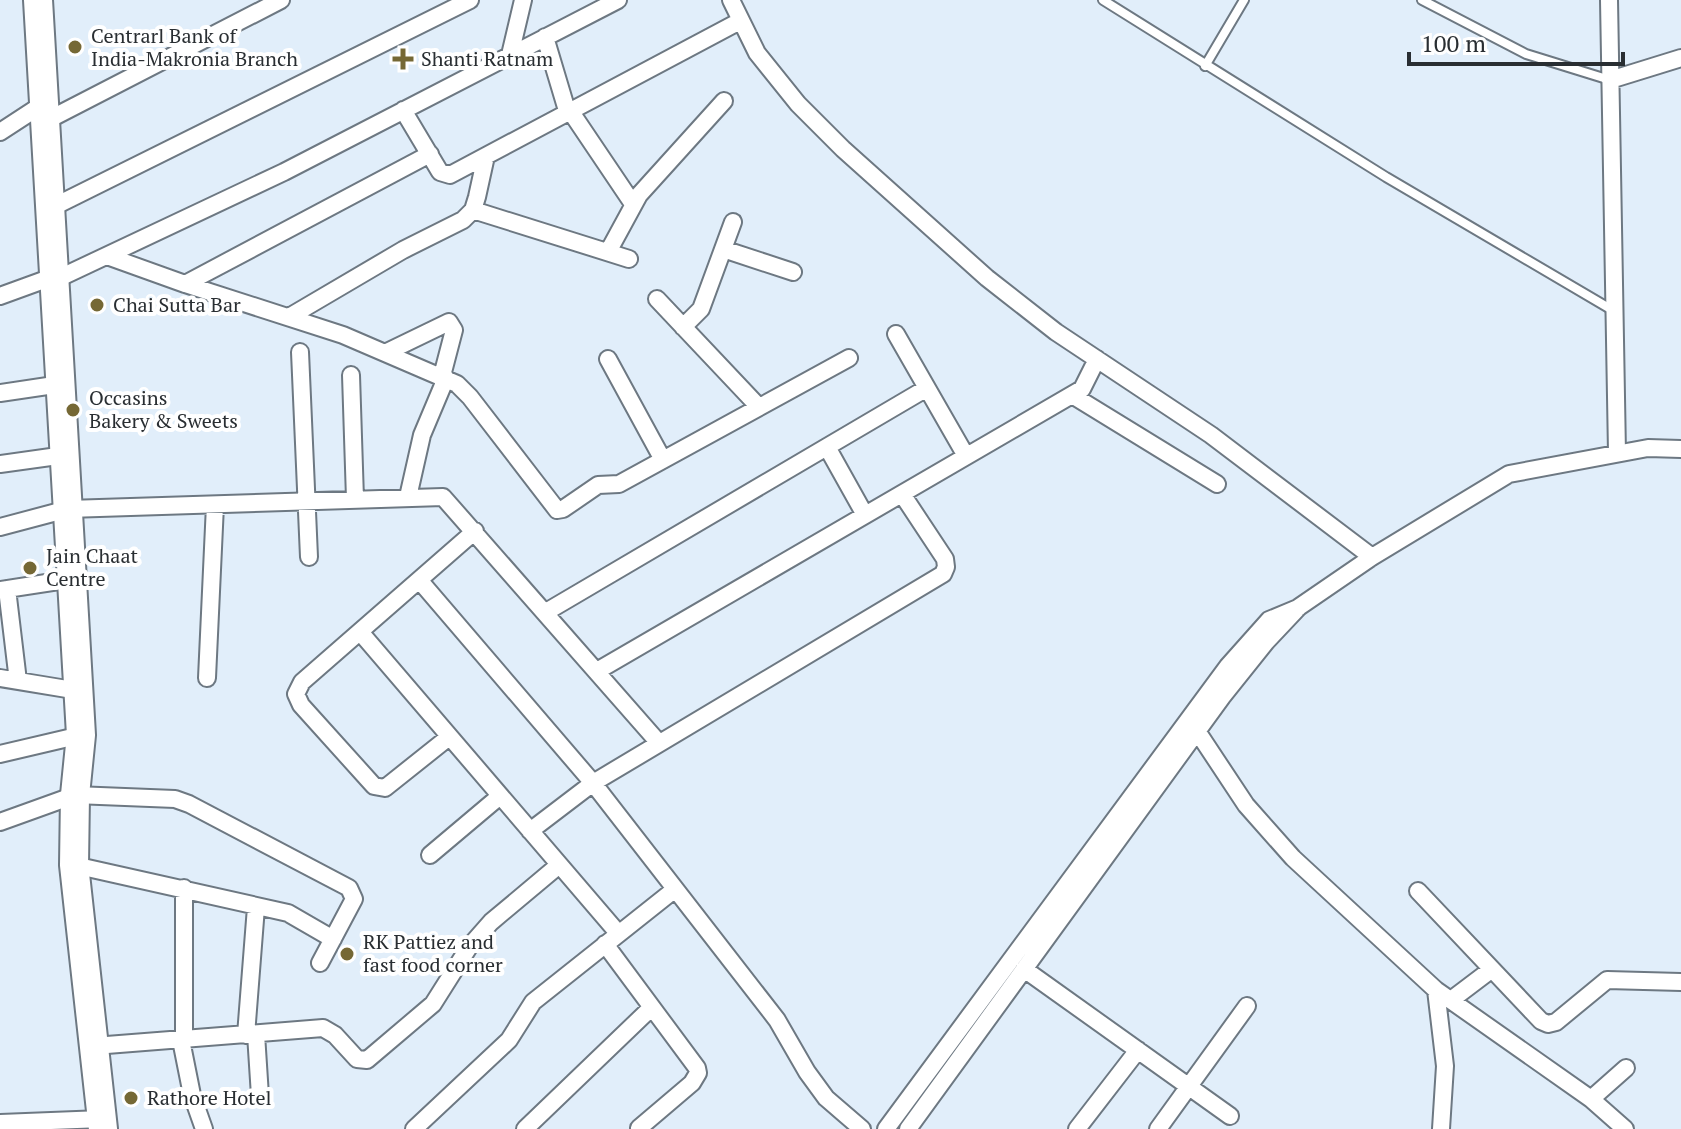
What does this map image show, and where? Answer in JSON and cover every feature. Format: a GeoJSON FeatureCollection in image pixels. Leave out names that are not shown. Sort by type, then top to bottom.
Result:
{"type":"FeatureCollection","features":[{"type":"Feature","properties":{"kind":"highway"},"geometry":{"type":"LineString","coordinates":[[38,0],[81,735],[75,795],[74,865],[103,1124]]}},
{"type":"Feature","properties":{"kind":"street"},"geometry":{"type":"LineString","coordinates":[[0,132],[281,0]]}},
{"type":"Feature","properties":{"kind":"street"},"geometry":{"type":"LineString","coordinates":[[51,208],[470,0]]}},
{"type":"Feature","properties":{"kind":"street"},"geometry":{"type":"LineString","coordinates":[[510,55],[523,0]]}},
{"type":"Feature","properties":{"kind":"street"},"geometry":{"type":"LineString","coordinates":[[0,296],[107,256],[284,172],[618,0]]}},
{"type":"Feature","properties":{"kind":"street"},"geometry":{"type":"LineString","coordinates":[[731,0],[757,53],[776,79],[843,149],[987,278],[1056,332],[1211,435],[1372,557]]}},
{"type":"Feature","properties":{"kind":"street"},"geometry":{"type":"LineString","coordinates":[[1609,0],[1617,453]]}},
{"type":"Feature","properties":{"kind":"street"},"geometry":{"type":"LineString","coordinates":[[403,110],[445,175],[569,113],[740,21]]}},
{"type":"Feature","properties":{"kind":"street"},"geometry":{"type":"LineString","coordinates":[[545,37],[569,113],[633,204]]}},
{"type":"Feature","properties":{"kind":"street"},"geometry":{"type":"LineString","coordinates":[[1610,80],[1681,58]]}},
{"type":"Feature","properties":{"kind":"street"},"geometry":{"type":"LineString","coordinates":[[608,252],[633,204],[724,101]]}},
{"type":"Feature","properties":{"kind":"street"},"geometry":{"type":"LineString","coordinates":[[185,284],[430,154]]}},
{"type":"Feature","properties":{"kind":"street"},"geometry":{"type":"LineString","coordinates":[[289,317],[403,250],[463,220],[473,210],[486,156]]}},
{"type":"Feature","properties":{"kind":"street"},"geometry":{"type":"LineString","coordinates":[[473,210],[629,259]]}},
{"type":"Feature","properties":{"kind":"street"},"geometry":{"type":"LineString","coordinates":[[683,327],[701,309],[733,222]]}},
{"type":"Feature","properties":{"kind":"street"},"geometry":{"type":"LineString","coordinates":[[723,249],[793,272]]}},
{"type":"Feature","properties":{"kind":"street"},"geometry":{"type":"LineString","coordinates":[[107,256],[387,352],[444,377],[470,397],[557,510],[563,509],[591,488],[619,484],[849,358]]}},
{"type":"Feature","properties":{"kind":"street"},"geometry":{"type":"LineString","coordinates":[[657,299],[759,407]]}},
{"type":"Feature","properties":{"kind":"street"},"geometry":{"type":"LineString","coordinates":[[387,352],[449,322],[454,330],[444,377],[422,435],[408,497]]}},
{"type":"Feature","properties":{"kind":"street"},"geometry":{"type":"LineString","coordinates":[[896,334],[966,456]]}},
{"type":"Feature","properties":{"kind":"street"},"geometry":{"type":"LineString","coordinates":[[300,352],[309,557]]}},
{"type":"Feature","properties":{"kind":"street"},"geometry":{"type":"LineString","coordinates":[[608,359],[663,460]]}},
{"type":"Feature","properties":{"kind":"street"},"geometry":{"type":"LineString","coordinates":[[597,671],[1072,395],[1087,383],[1097,359]]}},
{"type":"Feature","properties":{"kind":"street"},"geometry":{"type":"LineString","coordinates":[[351,375],[355,499]]}},
{"type":"Feature","properties":{"kind":"street"},"geometry":{"type":"LineString","coordinates":[[0,393],[61,384]]}},
{"type":"Feature","properties":{"kind":"street"},"geometry":{"type":"LineString","coordinates":[[546,612],[927,388]]}},
{"type":"Feature","properties":{"kind":"street"},"geometry":{"type":"LineString","coordinates":[[1072,395],[1217,484]]}},
{"type":"Feature","properties":{"kind":"street"},"geometry":{"type":"LineString","coordinates":[[827,447],[865,515]]}},
{"type":"Feature","properties":{"kind":"street"},"geometry":{"type":"LineString","coordinates":[[886,1129],[1228,666],[1269,620],[1299,607],[1372,557],[1509,474],[1648,448],[1681,449]]}},
{"type":"Feature","properties":{"kind":"street"},"geometry":{"type":"LineString","coordinates":[[0,464],[65,455]]}},
{"type":"Feature","properties":{"kind":"street"},"geometry":{"type":"LineString","coordinates":[[530,831],[593,783],[943,574],[945,559],[902,494]]}},
{"type":"Feature","properties":{"kind":"street"},"geometry":{"type":"LineString","coordinates":[[0,527],[68,509],[443,497],[659,743]]}},
{"type":"Feature","properties":{"kind":"street"},"geometry":{"type":"LineString","coordinates":[[207,678],[215,505]]}},
{"type":"Feature","properties":{"kind":"street"},"geometry":{"type":"LineString","coordinates":[[449,737],[385,788],[379,789],[301,705],[296,694],[297,687],[475,531]]}},
{"type":"Feature","properties":{"kind":"street"},"geometry":{"type":"LineString","coordinates":[[18,681],[3,590],[72,579]]}},
{"type":"Feature","properties":{"kind":"street"},"geometry":{"type":"LineString","coordinates":[[420,581],[593,783],[777,1020],[826,1098],[862,1129]]}},
{"type":"Feature","properties":{"kind":"street"},"geometry":{"type":"LineString","coordinates":[[908,1129],[1197,731],[1249,662],[1299,607]]}},
{"type":"Feature","properties":{"kind":"street"},"geometry":{"type":"LineString","coordinates":[[361,633],[618,933]]}},
{"type":"Feature","properties":{"kind":"street"},"geometry":{"type":"LineString","coordinates":[[0,678],[79,691]]}},
{"type":"Feature","properties":{"kind":"street"},"geometry":{"type":"LineString","coordinates":[[1197,731],[1246,805],[1276,841],[1436,990],[1591,1099],[1625,1129]]}},
{"type":"Feature","properties":{"kind":"street"},"geometry":{"type":"LineString","coordinates":[[0,754],[81,735]]}},
{"type":"Feature","properties":{"kind":"street"},"geometry":{"type":"LineString","coordinates":[[0,822],[75,795],[175,799],[349,888],[354,899],[320,963]]}},
{"type":"Feature","properties":{"kind":"street"},"geometry":{"type":"LineString","coordinates":[[430,855],[500,796]]}},
{"type":"Feature","properties":{"kind":"street"},"geometry":{"type":"LineString","coordinates":[[74,865],[288,913],[333,939]]}},
{"type":"Feature","properties":{"kind":"street"},"geometry":{"type":"LineString","coordinates":[[94,1046],[323,1028],[335,1035],[357,1059],[367,1060],[433,1004],[469,947],[491,922],[559,865]]}},
{"type":"Feature","properties":{"kind":"street"},"geometry":{"type":"LineString","coordinates":[[184,888],[182,1040],[192,1095],[204,1129]]}},
{"type":"Feature","properties":{"kind":"street"},"geometry":{"type":"LineString","coordinates":[[414,1129],[514,1034],[533,1002],[674,890]]}},
{"type":"Feature","properties":{"kind":"street"},"geometry":{"type":"LineString","coordinates":[[1418,891],[1541,1021],[1548,1024],[1556,1022],[1607,980],[1681,982]]}},
{"type":"Feature","properties":{"kind":"street"},"geometry":{"type":"LineString","coordinates":[[256,907],[251,1035],[260,1096]]}},
{"type":"Feature","properties":{"kind":"street"},"geometry":{"type":"LineString","coordinates":[[605,944],[698,1073],[692,1083],[639,1128]]}},
{"type":"Feature","properties":{"kind":"street"},"geometry":{"type":"LineString","coordinates":[[1024,969],[1230,1116]]}},
{"type":"Feature","properties":{"kind":"street"},"geometry":{"type":"LineString","coordinates":[[1451,1000],[1492,969]]}},
{"type":"Feature","properties":{"kind":"street"},"geometry":{"type":"LineString","coordinates":[[1436,990],[1445,1066],[1441,1129]]}},
{"type":"Feature","properties":{"kind":"street"},"geometry":{"type":"LineString","coordinates":[[1158,1129],[1247,1006]]}},
{"type":"Feature","properties":{"kind":"street"},"geometry":{"type":"LineString","coordinates":[[525,1129],[651,1008]]}},
{"type":"Feature","properties":{"kind":"street"},"geometry":{"type":"LineString","coordinates":[[1077,1129],[1138,1050]]}},
{"type":"Feature","properties":{"kind":"street"},"geometry":{"type":"LineString","coordinates":[[1591,1099],[1626,1068]]}},
{"type":"Feature","properties":{"kind":"street"},"geometry":{"type":"LineString","coordinates":[[9,1125],[103,1124]]}},
{"type":"Feature","properties":{"kind":"lane"},"geometry":{"type":"LineString","coordinates":[[1103,0],[1386,177],[1614,311]]}},
{"type":"Feature","properties":{"kind":"lane"},"geometry":{"type":"LineString","coordinates":[[1205,66],[1244,0]]}},
{"type":"Feature","properties":{"kind":"lane"},"geometry":{"type":"LineString","coordinates":[[1422,0],[1526,54],[1610,80]]}},
{"type":"Feature","properties":{"kind":"place","name":"Centrarl Bank of India-Makronia Branch"},"geometry":{"type":"Point","coordinates":[75,47]}},
{"type":"Feature","properties":{"kind":"place","name":"Shanti Ratnam"},"geometry":{"type":"Point","coordinates":[403,59]}},
{"type":"Feature","properties":{"kind":"place","name":"Chai Sutta Bar"},"geometry":{"type":"Point","coordinates":[97,305]}},
{"type":"Feature","properties":{"kind":"place","name":"Occasins Bakery & Sweets"},"geometry":{"type":"Point","coordinates":[73,410]}},
{"type":"Feature","properties":{"kind":"place","name":"Jain Chaat Centre"},"geometry":{"type":"Point","coordinates":[30,568]}},
{"type":"Feature","properties":{"kind":"place","name":"RK Pattiez and fast food corner"},"geometry":{"type":"Point","coordinates":[347,954]}},
{"type":"Feature","properties":{"kind":"place","name":"Rathore Hotel"},"geometry":{"type":"Point","coordinates":[131,1098]}}]}
